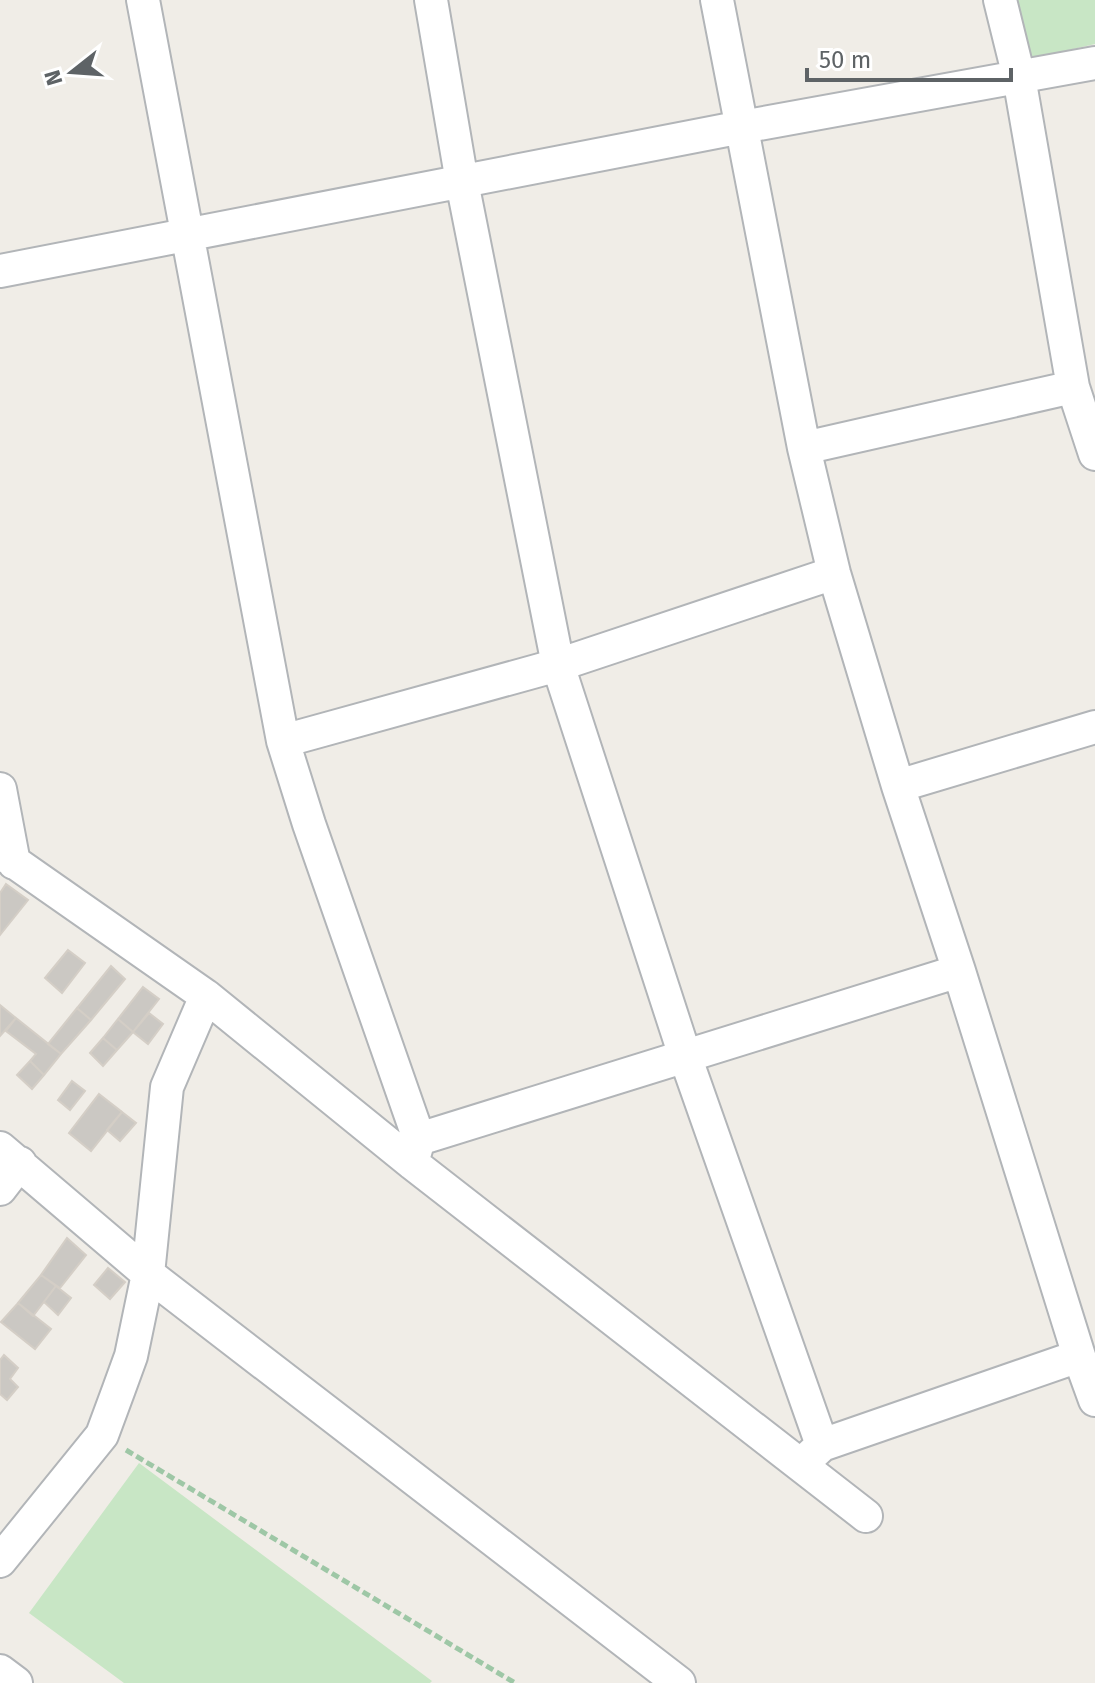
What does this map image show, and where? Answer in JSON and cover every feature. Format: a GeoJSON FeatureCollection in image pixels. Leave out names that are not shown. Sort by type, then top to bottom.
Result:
{"type":"FeatureCollection","features":[{"type":"Feature","properties":{"kind":"street"},"geometry":{"type":"LineString","coordinates":[[143,0],[283,741],[415,1151]]}},
{"type":"Feature","properties":{"kind":"street"},"geometry":{"type":"LineString","coordinates":[[431,0],[462,182],[558,665],[812,1454]]}},
{"type":"Feature","properties":{"kind":"street"},"geometry":{"type":"LineString","coordinates":[[717,0],[804,448],[834,573],[898,786],[1095,1400]]}},
{"type":"Feature","properties":{"kind":"street"},"geometry":{"type":"LineString","coordinates":[[1000,0],[1019,77],[1073,387],[1095,454]]}},
{"type":"Feature","properties":{"kind":"street"},"geometry":{"type":"LineString","coordinates":[[0,271],[742,127],[1095,63]]}},
{"type":"Feature","properties":{"kind":"street"},"geometry":{"type":"LineString","coordinates":[[804,448],[1073,387]]}},
{"type":"Feature","properties":{"kind":"street"},"geometry":{"type":"LineString","coordinates":[[283,741],[558,665],[834,573]]}},
{"type":"Feature","properties":{"kind":"street"},"geometry":{"type":"LineString","coordinates":[[898,786],[1095,727]]}},
{"type":"Feature","properties":{"kind":"street"},"geometry":{"type":"LineString","coordinates":[[0,789],[7,858],[206,996],[812,1454],[866,1516]]}},
{"type":"Feature","properties":{"kind":"street"},"geometry":{"type":"LineString","coordinates":[[415,1151],[685,1056],[959,971]]}},
{"type":"Feature","properties":{"kind":"street"},"geometry":{"type":"LineString","coordinates":[[0,1561],[102,1435],[131,1356],[148,1274],[167,1087],[206,996]]}},
{"type":"Feature","properties":{"kind":"street"},"geometry":{"type":"LineString","coordinates":[[0,1189],[10,1155],[148,1274],[679,1683]]}},
{"type":"Feature","properties":{"kind":"street"},"geometry":{"type":"LineString","coordinates":[[812,1454],[1079,1356]]}},
{"type":"Feature","properties":{"kind":"street"},"geometry":{"type":"LineString","coordinates":[[0,1671],[16,1683]]}},
{"type":"Feature","properties":{"kind":"path"},"geometry":{"type":"LineString","coordinates":[[102,1435],[515,1683]]}},
{"type":"Feature","properties":{"kind":"green space"},"geometry":{"type":"Polygon","coordinates":[[[1009,0],[1095,0],[1095,44],[1025,60],[1009,0]]]}},
{"type":"Feature","properties":{"kind":"green space"},"geometry":{"type":"Polygon","coordinates":[[[139,1463],[432,1681],[124,1683],[29,1613],[139,1463]]]}},
{"type":"Feature","properties":{"kind":"building"},"geometry":{"type":"Polygon","coordinates":[[[6,884],[28,900],[0,935],[0,893],[6,884]]]}},
{"type":"Feature","properties":{"kind":"building"},"geometry":{"type":"Polygon","coordinates":[[[68,950],[85,963],[62,993],[45,978],[68,950]]]}},
{"type":"Feature","properties":{"kind":"building"},"geometry":{"type":"Polygon","coordinates":[[[111,966],[125,979],[91,1020],[77,1008],[111,966]]]}},
{"type":"Feature","properties":{"kind":"building"},"geometry":{"type":"Polygon","coordinates":[[[143,987],[159,999],[133,1032],[118,1019],[143,987]]]}},
{"type":"Feature","properties":{"kind":"building"},"geometry":{"type":"Polygon","coordinates":[[[0,1005],[16,1018],[0,1036],[0,1005]]]}},
{"type":"Feature","properties":{"kind":"building"},"geometry":{"type":"Polygon","coordinates":[[[77,1008],[91,1020],[61,1054],[48,1044],[77,1008]]]}},
{"type":"Feature","properties":{"kind":"building"},"geometry":{"type":"Polygon","coordinates":[[[149,1013],[163,1024],[148,1044],[133,1032],[149,1013]]]}},
{"type":"Feature","properties":{"kind":"building"},"geometry":{"type":"Polygon","coordinates":[[[16,1018],[61,1054],[44,1075],[30,1061],[36,1054],[6,1031],[16,1018]]]}},
{"type":"Feature","properties":{"kind":"building"},"geometry":{"type":"Polygon","coordinates":[[[118,1019],[133,1032],[117,1050],[103,1038],[118,1019]]]}},
{"type":"Feature","properties":{"kind":"building"},"geometry":{"type":"Polygon","coordinates":[[[103,1038],[117,1050],[103,1066],[90,1053],[103,1038]]]}},
{"type":"Feature","properties":{"kind":"building"},"geometry":{"type":"Polygon","coordinates":[[[30,1061],[44,1075],[32,1089],[17,1075],[30,1061]]]}},
{"type":"Feature","properties":{"kind":"building"},"geometry":{"type":"Polygon","coordinates":[[[72,1081],[85,1091],[70,1110],[58,1100],[72,1081]]]}},
{"type":"Feature","properties":{"kind":"building"},"geometry":{"type":"Polygon","coordinates":[[[99,1094],[122,1112],[91,1151],[69,1133],[99,1094]]]}},
{"type":"Feature","properties":{"kind":"building"},"geometry":{"type":"Polygon","coordinates":[[[122,1112],[136,1123],[120,1141],[107,1130],[122,1112]]]}},
{"type":"Feature","properties":{"kind":"building"},"geometry":{"type":"Polygon","coordinates":[[[67,1238],[86,1255],[60,1288],[41,1275],[67,1238]]]}},
{"type":"Feature","properties":{"kind":"building"},"geometry":{"type":"Polygon","coordinates":[[[108,1268],[125,1282],[110,1299],[94,1285],[108,1268]]]}},
{"type":"Feature","properties":{"kind":"building"},"geometry":{"type":"Polygon","coordinates":[[[41,1275],[56,1286],[33,1316],[18,1303],[41,1275]]]}},
{"type":"Feature","properties":{"kind":"building"},"geometry":{"type":"Polygon","coordinates":[[[56,1286],[71,1298],[58,1315],[44,1302],[56,1286]]]}},
{"type":"Feature","properties":{"kind":"building"},"geometry":{"type":"Polygon","coordinates":[[[18,1303],[51,1329],[35,1349],[1,1322],[18,1303]]]}},
{"type":"Feature","properties":{"kind":"building"},"geometry":{"type":"Polygon","coordinates":[[[4,1355],[18,1368],[10,1379],[18,1387],[7,1400],[0,1394],[0,1360],[4,1355]]]}}]}
